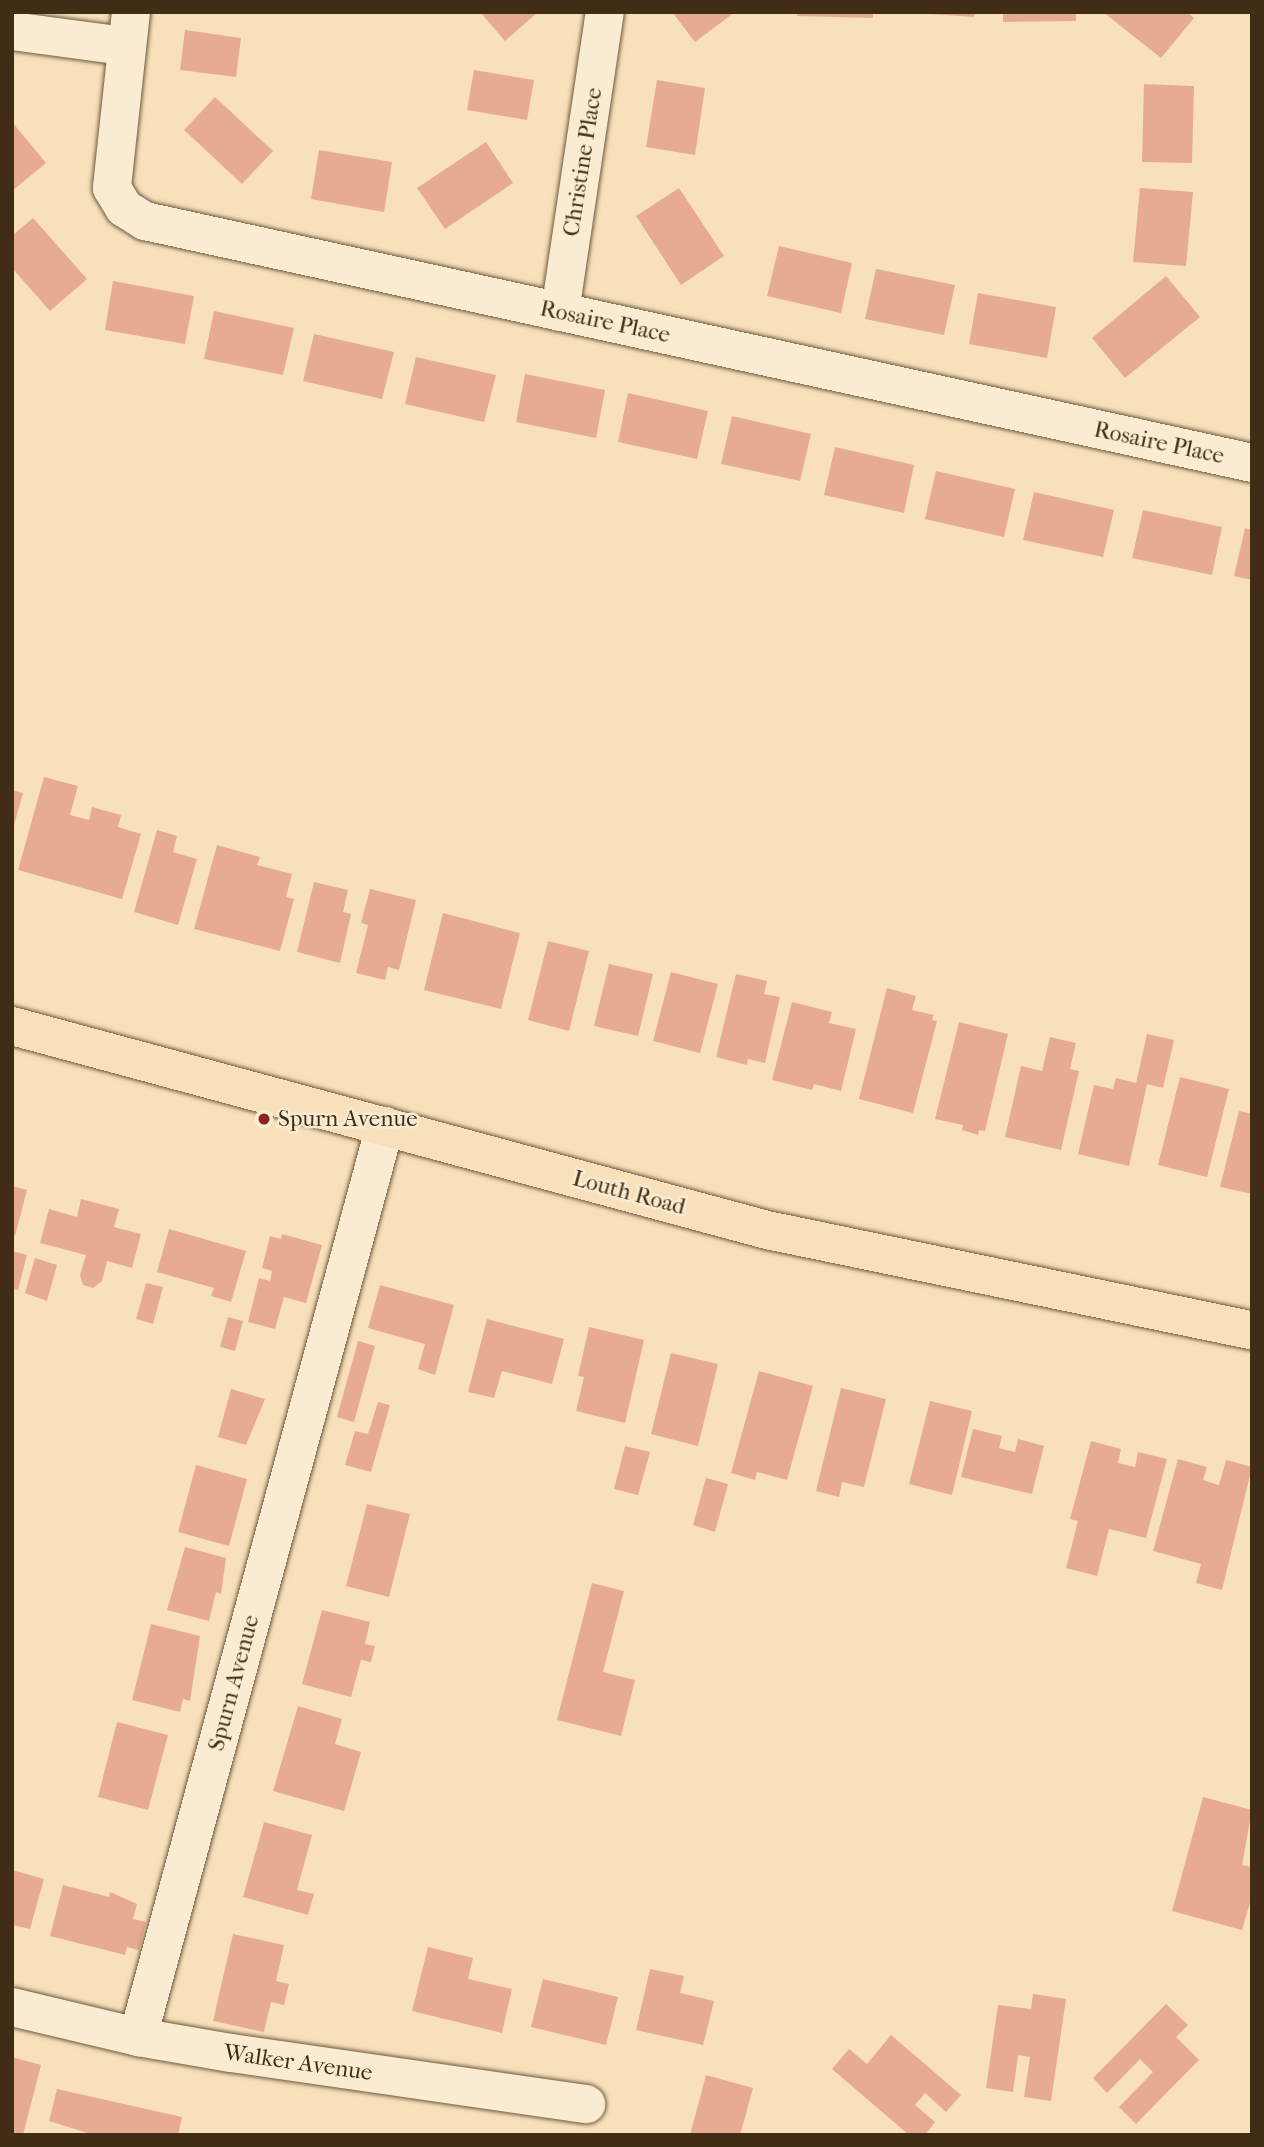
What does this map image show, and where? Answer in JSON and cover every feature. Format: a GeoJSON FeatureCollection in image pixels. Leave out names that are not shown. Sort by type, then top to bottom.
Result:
{"type":"FeatureCollection","features":[{"type":"Feature","properties":{"kind":"main road","name":"Louth Road"},"geometry":{"type":"LineString","coordinates":[[12,1026],[767,1230],[1252,1330]]}},
{"type":"Feature","properties":{"kind":"street","name":"Christine Place"},"geometry":{"type":"LineString","coordinates":[[561,312],[605,12]]}},
{"type":"Feature","properties":{"kind":"street","name":"Rosaire Place"},"geometry":{"type":"LineString","coordinates":[[128,29],[112,188],[124,208],[145,221],[1252,463]]}},
{"type":"Feature","properties":{"kind":"street"},"geometry":{"type":"LineString","coordinates":[[12,31],[128,29]]}},
{"type":"Feature","properties":{"kind":"street","name":"Spurn Avenue"},"geometry":{"type":"LineString","coordinates":[[138,2037],[385,1126]]}},
{"type":"Feature","properties":{"kind":"street","name":"Walker Avenue"},"geometry":{"type":"LineString","coordinates":[[12,2007],[138,2037],[586,2104]]}},
{"type":"Feature","properties":{"kind":"building"},"geometry":{"type":"Polygon","coordinates":[[[480,12],[538,12],[505,41],[480,12]]]}},
{"type":"Feature","properties":{"kind":"building"},"geometry":{"type":"Polygon","coordinates":[[[672,12],[735,12],[695,42],[672,12]]]}},
{"type":"Feature","properties":{"kind":"building"},"geometry":{"type":"Polygon","coordinates":[[[798,12],[873,12],[873,18],[797,16],[798,12]]]}},
{"type":"Feature","properties":{"kind":"building"},"geometry":{"type":"Polygon","coordinates":[[[899,12],[975,12],[974,17],[899,12]]]}},
{"type":"Feature","properties":{"kind":"building"},"geometry":{"type":"Polygon","coordinates":[[[1003,12],[1076,12],[1076,21],[1003,22],[1003,12]]]}},
{"type":"Feature","properties":{"kind":"building"},"geometry":{"type":"Polygon","coordinates":[[[1103,12],[1187,12],[1194,18],[1161,58],[1103,12]]]}},
{"type":"Feature","properties":{"kind":"building"},"geometry":{"type":"Polygon","coordinates":[[[185,30],[241,38],[236,77],[180,70],[185,30]]]}},
{"type":"Feature","properties":{"kind":"building"},"geometry":{"type":"Polygon","coordinates":[[[474,70],[534,80],[527,120],[467,110],[474,70]]]}},
{"type":"Feature","properties":{"kind":"building"},"geometry":{"type":"Polygon","coordinates":[[[657,80],[705,88],[695,155],[646,147],[657,80]]]}},
{"type":"Feature","properties":{"kind":"building"},"geometry":{"type":"Polygon","coordinates":[[[1144,84],[1194,86],[1192,163],[1142,162],[1144,84]]]}},
{"type":"Feature","properties":{"kind":"building"},"geometry":{"type":"Polygon","coordinates":[[[215,97],[273,151],[242,184],[184,130],[215,97]]]}},
{"type":"Feature","properties":{"kind":"building"},"geometry":{"type":"Polygon","coordinates":[[[12,122],[46,163],[12,191],[12,122]]]}},
{"type":"Feature","properties":{"kind":"building"},"geometry":{"type":"Polygon","coordinates":[[[486,142],[513,183],[445,229],[417,188],[486,142]]]}},
{"type":"Feature","properties":{"kind":"building"},"geometry":{"type":"Polygon","coordinates":[[[319,150],[392,162],[384,212],[311,199],[319,150]]]}},
{"type":"Feature","properties":{"kind":"building"},"geometry":{"type":"Polygon","coordinates":[[[679,188],[724,256],[681,285],[636,216],[679,188]]]}},
{"type":"Feature","properties":{"kind":"building"},"geometry":{"type":"Polygon","coordinates":[[[1140,188],[1193,192],[1186,266],[1133,262],[1140,188]]]}},
{"type":"Feature","properties":{"kind":"building"},"geometry":{"type":"Polygon","coordinates":[[[33,218],[87,279],[50,311],[12,268],[12,236],[33,218]]]}},
{"type":"Feature","properties":{"kind":"building"},"geometry":{"type":"Polygon","coordinates":[[[779,246],[852,263],[841,313],[767,296],[779,246]]]}},
{"type":"Feature","properties":{"kind":"building"},"geometry":{"type":"Polygon","coordinates":[[[876,269],[955,285],[944,335],[865,319],[876,269]]]}},
{"type":"Feature","properties":{"kind":"building"},"geometry":{"type":"Polygon","coordinates":[[[1166,276],[1200,317],[1125,378],[1092,338],[1166,276]]]}},
{"type":"Feature","properties":{"kind":"building"},"geometry":{"type":"Polygon","coordinates":[[[113,281],[194,296],[185,344],[105,330],[113,281]]]}},
{"type":"Feature","properties":{"kind":"building"},"geometry":{"type":"Polygon","coordinates":[[[978,293],[1056,307],[1047,358],[969,344],[978,293]]]}},
{"type":"Feature","properties":{"kind":"building"},"geometry":{"type":"Polygon","coordinates":[[[214,311],[294,328],[283,375],[204,359],[214,311]]]}},
{"type":"Feature","properties":{"kind":"building"},"geometry":{"type":"Polygon","coordinates":[[[314,334],[394,352],[382,399],[303,381],[314,334]]]}},
{"type":"Feature","properties":{"kind":"building"},"geometry":{"type":"Polygon","coordinates":[[[416,357],[496,375],[484,422],[405,404],[416,357]]]}},
{"type":"Feature","properties":{"kind":"building"},"geometry":{"type":"Polygon","coordinates":[[[525,374],[605,390],[596,438],[516,422],[525,374]]]}},
{"type":"Feature","properties":{"kind":"building"},"geometry":{"type":"Polygon","coordinates":[[[628,393],[708,411],[697,459],[618,442],[628,393]]]}},
{"type":"Feature","properties":{"kind":"building"},"geometry":{"type":"Polygon","coordinates":[[[732,416],[811,434],[800,481],[721,464],[732,416]]]}},
{"type":"Feature","properties":{"kind":"building"},"geometry":{"type":"Polygon","coordinates":[[[835,447],[914,465],[904,513],[824,495],[835,447]]]}},
{"type":"Feature","properties":{"kind":"building"},"geometry":{"type":"Polygon","coordinates":[[[936,471],[1015,489],[1004,537],[925,519],[936,471]]]}},
{"type":"Feature","properties":{"kind":"building"},"geometry":{"type":"Polygon","coordinates":[[[1034,492],[1114,510],[1103,557],[1023,540],[1034,492]]]}},
{"type":"Feature","properties":{"kind":"building"},"geometry":{"type":"Polygon","coordinates":[[[1143,510],[1222,527],[1212,575],[1132,558],[1143,510]]]}},
{"type":"Feature","properties":{"kind":"building"},"geometry":{"type":"Polygon","coordinates":[[[1245,528],[1252,530],[1252,580],[1234,576],[1245,528]]]}},
{"type":"Feature","properties":{"kind":"building"},"geometry":{"type":"Polygon","coordinates":[[[44,777],[78,786],[70,815],[89,820],[92,807],[121,815],[118,827],[141,834],[122,899],[18,870],[44,777]]]}},
{"type":"Feature","properties":{"kind":"building"},"geometry":{"type":"Polygon","coordinates":[[[12,790],[23,793],[13,829],[12,829],[12,790]]]}},
{"type":"Feature","properties":{"kind":"building"},"geometry":{"type":"Polygon","coordinates":[[[157,830],[177,836],[173,852],[197,859],[178,925],[134,912],[157,830]]]}},
{"type":"Feature","properties":{"kind":"building"},"geometry":{"type":"Polygon","coordinates":[[[217,845],[260,857],[257,865],[292,874],[286,897],[294,899],[280,951],[194,929],[217,845]]]}},
{"type":"Feature","properties":{"kind":"building"},"geometry":{"type":"Polygon","coordinates":[[[314,882],[348,890],[343,912],[351,914],[340,963],[297,952],[314,882]]]}},
{"type":"Feature","properties":{"kind":"building"},"geometry":{"type":"Polygon","coordinates":[[[370,889],[416,900],[399,970],[388,967],[385,980],[356,973],[368,925],[361,923],[370,889]]]}},
{"type":"Feature","properties":{"kind":"building"},"geometry":{"type":"Polygon","coordinates":[[[443,913],[520,933],[501,1009],[424,990],[443,913]]]}},
{"type":"Feature","properties":{"kind":"building"},"geometry":{"type":"Polygon","coordinates":[[[548,941],[589,951],[569,1031],[528,1020],[548,941]]]}},
{"type":"Feature","properties":{"kind":"building"},"geometry":{"type":"Polygon","coordinates":[[[609,964],[653,974],[638,1036],[594,1026],[609,964]]]}},
{"type":"Feature","properties":{"kind":"building"},"geometry":{"type":"Polygon","coordinates":[[[671,972],[718,984],[700,1053],[653,1041],[671,972]]]}},
{"type":"Feature","properties":{"kind":"building"},"geometry":{"type":"Polygon","coordinates":[[[736,974],[767,981],[764,994],[780,997],[765,1063],[748,1059],[747,1065],[716,1057],[736,974]]]}},
{"type":"Feature","properties":{"kind":"building"},"geometry":{"type":"Polygon","coordinates":[[[887,988],[916,996],[912,1010],[934,1015],[932,1020],[937,1021],[913,1113],[859,1099],[887,988]]]}},
{"type":"Feature","properties":{"kind":"building"},"geometry":{"type":"Polygon","coordinates":[[[792,1002],[832,1012],[829,1023],[856,1029],[841,1091],[814,1084],[812,1090],[772,1080],[792,1002]]]}},
{"type":"Feature","properties":{"kind":"building"},"geometry":{"type":"Polygon","coordinates":[[[959,1022],[1008,1034],[985,1131],[979,1130],[978,1135],[962,1130],[963,1125],[935,1119],[959,1022]]]}},
{"type":"Feature","properties":{"kind":"building"},"geometry":{"type":"Polygon","coordinates":[[[1147,1034],[1174,1040],[1163,1088],[1147,1084],[1129,1166],[1078,1154],[1094,1085],[1113,1089],[1116,1078],[1136,1083],[1147,1034]]]}},
{"type":"Feature","properties":{"kind":"building"},"geometry":{"type":"Polygon","coordinates":[[[1050,1037],[1076,1043],[1070,1069],[1079,1071],[1061,1150],[1005,1137],[1021,1066],[1042,1071],[1050,1037]]]}},
{"type":"Feature","properties":{"kind":"building"},"geometry":{"type":"Polygon","coordinates":[[[1180,1077],[1229,1089],[1207,1177],[1158,1165],[1180,1077]]]}},
{"type":"Feature","properties":{"kind":"building"},"geometry":{"type":"Polygon","coordinates":[[[1239,1111],[1252,1114],[1252,1194],[1220,1187],[1239,1111]]]}},
{"type":"Feature","properties":{"kind":"building"},"geometry":{"type":"Polygon","coordinates":[[[12,1186],[27,1190],[15,1236],[12,1235],[12,1186]]]}},
{"type":"Feature","properties":{"kind":"building"},"geometry":{"type":"Polygon","coordinates":[[[81,1199],[119,1209],[114,1227],[141,1234],[132,1268],[107,1261],[102,1281],[93,1288],[83,1285],[80,1275],[86,1255],[40,1243],[49,1209],[77,1217],[81,1199]]]}},
{"type":"Feature","properties":{"kind":"building"},"geometry":{"type":"Polygon","coordinates":[[[169,1229],[246,1251],[231,1302],[211,1296],[214,1288],[157,1272],[169,1229]]]}},
{"type":"Feature","properties":{"kind":"building"},"geometry":{"type":"Polygon","coordinates":[[[282,1234],[322,1245],[306,1303],[284,1297],[275,1329],[248,1322],[259,1278],[270,1281],[272,1271],[262,1268],[270,1236],[281,1239],[282,1234]]]}},
{"type":"Feature","properties":{"kind":"building"},"geometry":{"type":"Polygon","coordinates":[[[12,1251],[27,1255],[18,1290],[12,1289],[12,1251]]]}},
{"type":"Feature","properties":{"kind":"building"},"geometry":{"type":"Polygon","coordinates":[[[35,1258],[57,1265],[47,1301],[25,1293],[35,1258]]]}},
{"type":"Feature","properties":{"kind":"building"},"geometry":{"type":"Polygon","coordinates":[[[146,1283],[163,1287],[153,1324],[136,1319],[146,1283]]]}},
{"type":"Feature","properties":{"kind":"building"},"geometry":{"type":"Polygon","coordinates":[[[380,1285],[454,1305],[435,1375],[418,1369],[425,1344],[368,1328],[380,1285]]]}},
{"type":"Feature","properties":{"kind":"building"},"geometry":{"type":"Polygon","coordinates":[[[228,1317],[243,1321],[235,1351],[220,1347],[228,1317]]]}},
{"type":"Feature","properties":{"kind":"building"},"geometry":{"type":"Polygon","coordinates":[[[487,1319],[564,1339],[552,1384],[502,1371],[494,1398],[468,1392],[487,1319]]]}},
{"type":"Feature","properties":{"kind":"building"},"geometry":{"type":"Polygon","coordinates":[[[589,1327],[644,1340],[625,1423],[576,1411],[584,1377],[578,1376],[589,1327]]]}},
{"type":"Feature","properties":{"kind":"building"},"geometry":{"type":"Polygon","coordinates":[[[358,1341],[375,1346],[354,1422],[337,1417],[358,1341]]]}},
{"type":"Feature","properties":{"kind":"building"},"geometry":{"type":"Polygon","coordinates":[[[671,1353],[718,1364],[698,1446],[651,1434],[671,1353]]]}},
{"type":"Feature","properties":{"kind":"building"},"geometry":{"type":"Polygon","coordinates":[[[759,1371],[813,1386],[787,1480],[757,1472],[755,1480],[731,1473],[759,1371]]]}},
{"type":"Feature","properties":{"kind":"building"},"geometry":{"type":"Polygon","coordinates":[[[841,1388],[886,1399],[864,1487],[842,1482],[839,1497],[816,1491],[841,1388]]]}},
{"type":"Feature","properties":{"kind":"building"},"geometry":{"type":"Polygon","coordinates":[[[231,1389],[265,1399],[246,1445],[218,1437],[231,1389]]]}},
{"type":"Feature","properties":{"kind":"building"},"geometry":{"type":"Polygon","coordinates":[[[930,1401],[972,1411],[952,1495],[909,1484],[930,1401]]]}},
{"type":"Feature","properties":{"kind":"building"},"geometry":{"type":"Polygon","coordinates":[[[378,1402],[390,1405],[371,1472],[345,1465],[355,1431],[368,1434],[378,1402]]]}},
{"type":"Feature","properties":{"kind":"building"},"geometry":{"type":"Polygon","coordinates":[[[973,1429],[1002,1436],[999,1448],[1015,1452],[1018,1439],[1044,1446],[1032,1494],[961,1477],[973,1429]]]}},
{"type":"Feature","properties":{"kind":"building"},"geometry":{"type":"Polygon","coordinates":[[[1091,1441],[1121,1449],[1118,1463],[1135,1467],[1138,1452],[1167,1459],[1146,1538],[1109,1529],[1097,1576],[1066,1568],[1078,1521],[1070,1519],[1091,1441]]]}},
{"type":"Feature","properties":{"kind":"building"},"geometry":{"type":"Polygon","coordinates":[[[625,1446],[650,1452],[638,1495],[614,1489],[625,1446]]]}},
{"type":"Feature","properties":{"kind":"building"},"geometry":{"type":"Polygon","coordinates":[[[1178,1459],[1207,1467],[1203,1480],[1219,1485],[1226,1460],[1252,1467],[1222,1590],[1196,1583],[1201,1564],[1153,1551],[1178,1459]]]}},
{"type":"Feature","properties":{"kind":"building"},"geometry":{"type":"Polygon","coordinates":[[[196,1465],[247,1479],[229,1546],[178,1532],[196,1465]]]}},
{"type":"Feature","properties":{"kind":"building"},"geometry":{"type":"Polygon","coordinates":[[[706,1478],[728,1484],[715,1532],[693,1525],[706,1478]]]}},
{"type":"Feature","properties":{"kind":"building"},"geometry":{"type":"Polygon","coordinates":[[[367,1504],[410,1514],[389,1597],[346,1586],[367,1504]]]}},
{"type":"Feature","properties":{"kind":"building"},"geometry":{"type":"Polygon","coordinates":[[[185,1547],[226,1558],[221,1594],[216,1592],[209,1621],[167,1610],[185,1547]]]}},
{"type":"Feature","properties":{"kind":"building"},"geometry":{"type":"Polygon","coordinates":[[[592,1583],[624,1591],[603,1672],[635,1680],[621,1736],[557,1720],[592,1583]]]}},
{"type":"Feature","properties":{"kind":"building"},"geometry":{"type":"Polygon","coordinates":[[[322,1610],[370,1622],[365,1644],[375,1646],[371,1662],[361,1660],[351,1697],[302,1684],[322,1610]]]}},
{"type":"Feature","properties":{"kind":"building"},"geometry":{"type":"Polygon","coordinates":[[[151,1624],[200,1636],[190,1701],[183,1699],[180,1712],[132,1700],[151,1624]]]}},
{"type":"Feature","properties":{"kind":"building"},"geometry":{"type":"Polygon","coordinates":[[[298,1706],[342,1719],[335,1744],[361,1752],[344,1811],[273,1791],[298,1706]]]}},
{"type":"Feature","properties":{"kind":"building"},"geometry":{"type":"Polygon","coordinates":[[[117,1722],[168,1735],[148,1810],[98,1797],[117,1722]]]}},
{"type":"Feature","properties":{"kind":"building"},"geometry":{"type":"Polygon","coordinates":[[[1203,1797],[1252,1810],[1242,1865],[1252,1867],[1252,1896],[1242,1930],[1172,1911],[1203,1797]]]}},
{"type":"Feature","properties":{"kind":"building"},"geometry":{"type":"Polygon","coordinates":[[[264,1822],[312,1835],[297,1890],[314,1894],[308,1915],[243,1897],[264,1822]]]}},
{"type":"Feature","properties":{"kind":"building"},"geometry":{"type":"Polygon","coordinates":[[[12,1870],[44,1879],[30,1929],[12,1925],[12,1870]]]}},
{"type":"Feature","properties":{"kind":"building"},"geometry":{"type":"Polygon","coordinates":[[[63,1885],[109,1897],[110,1892],[137,1904],[133,1919],[146,1922],[139,1950],[127,1947],[125,1955],[50,1936],[63,1885]]]}},
{"type":"Feature","properties":{"kind":"building"},"geometry":{"type":"Polygon","coordinates":[[[233,1934],[284,1945],[276,1981],[289,1984],[284,2005],[271,2002],[264,2032],[213,2021],[233,1934]]]}},
{"type":"Feature","properties":{"kind":"building"},"geometry":{"type":"Polygon","coordinates":[[[428,1947],[473,1958],[468,1979],[512,1989],[502,2033],[412,2011],[428,1947]]]}},
{"type":"Feature","properties":{"kind":"building"},"geometry":{"type":"Polygon","coordinates":[[[650,1969],[684,1976],[680,1993],[714,2001],[703,2045],[636,2030],[650,1969]]]}},
{"type":"Feature","properties":{"kind":"building"},"geometry":{"type":"Polygon","coordinates":[[[543,1979],[618,1997],[606,2045],[531,2027],[543,1979]]]}},
{"type":"Feature","properties":{"kind":"building"},"geometry":{"type":"Polygon","coordinates":[[[1033,1994],[1066,1999],[1051,2101],[1024,2097],[1030,2057],[1018,2055],[1013,2092],[986,2088],[998,2005],[1031,2009],[1033,1994]]]}},
{"type":"Feature","properties":{"kind":"building"},"geometry":{"type":"Polygon","coordinates":[[[1166,2004],[1188,2025],[1176,2037],[1199,2060],[1136,2124],[1119,2107],[1153,2072],[1140,2059],[1107,2093],[1093,2078],[1166,2004]]]}},
{"type":"Feature","properties":{"kind":"building"},"geometry":{"type":"Polygon","coordinates":[[[891,2035],[961,2095],[946,2112],[925,2093],[915,2105],[935,2122],[925,2135],[909,2135],[832,2069],[849,2049],[867,2064],[891,2035]]]}},
{"type":"Feature","properties":{"kind":"building"},"geometry":{"type":"Polygon","coordinates":[[[12,2057],[41,2065],[23,2135],[12,2135],[12,2057]]]}},
{"type":"Feature","properties":{"kind":"building"},"geometry":{"type":"Polygon","coordinates":[[[706,2075],[753,2088],[740,2135],[690,2135],[706,2075]]]}},
{"type":"Feature","properties":{"kind":"building"},"geometry":{"type":"Polygon","coordinates":[[[57,2089],[182,2117],[178,2135],[94,2135],[49,2121],[57,2089]]]}},
{"type":"Feature","properties":{"kind":"place","name":"Spurn Avenue"},"geometry":{"type":"Point","coordinates":[264,1119]}}]}
